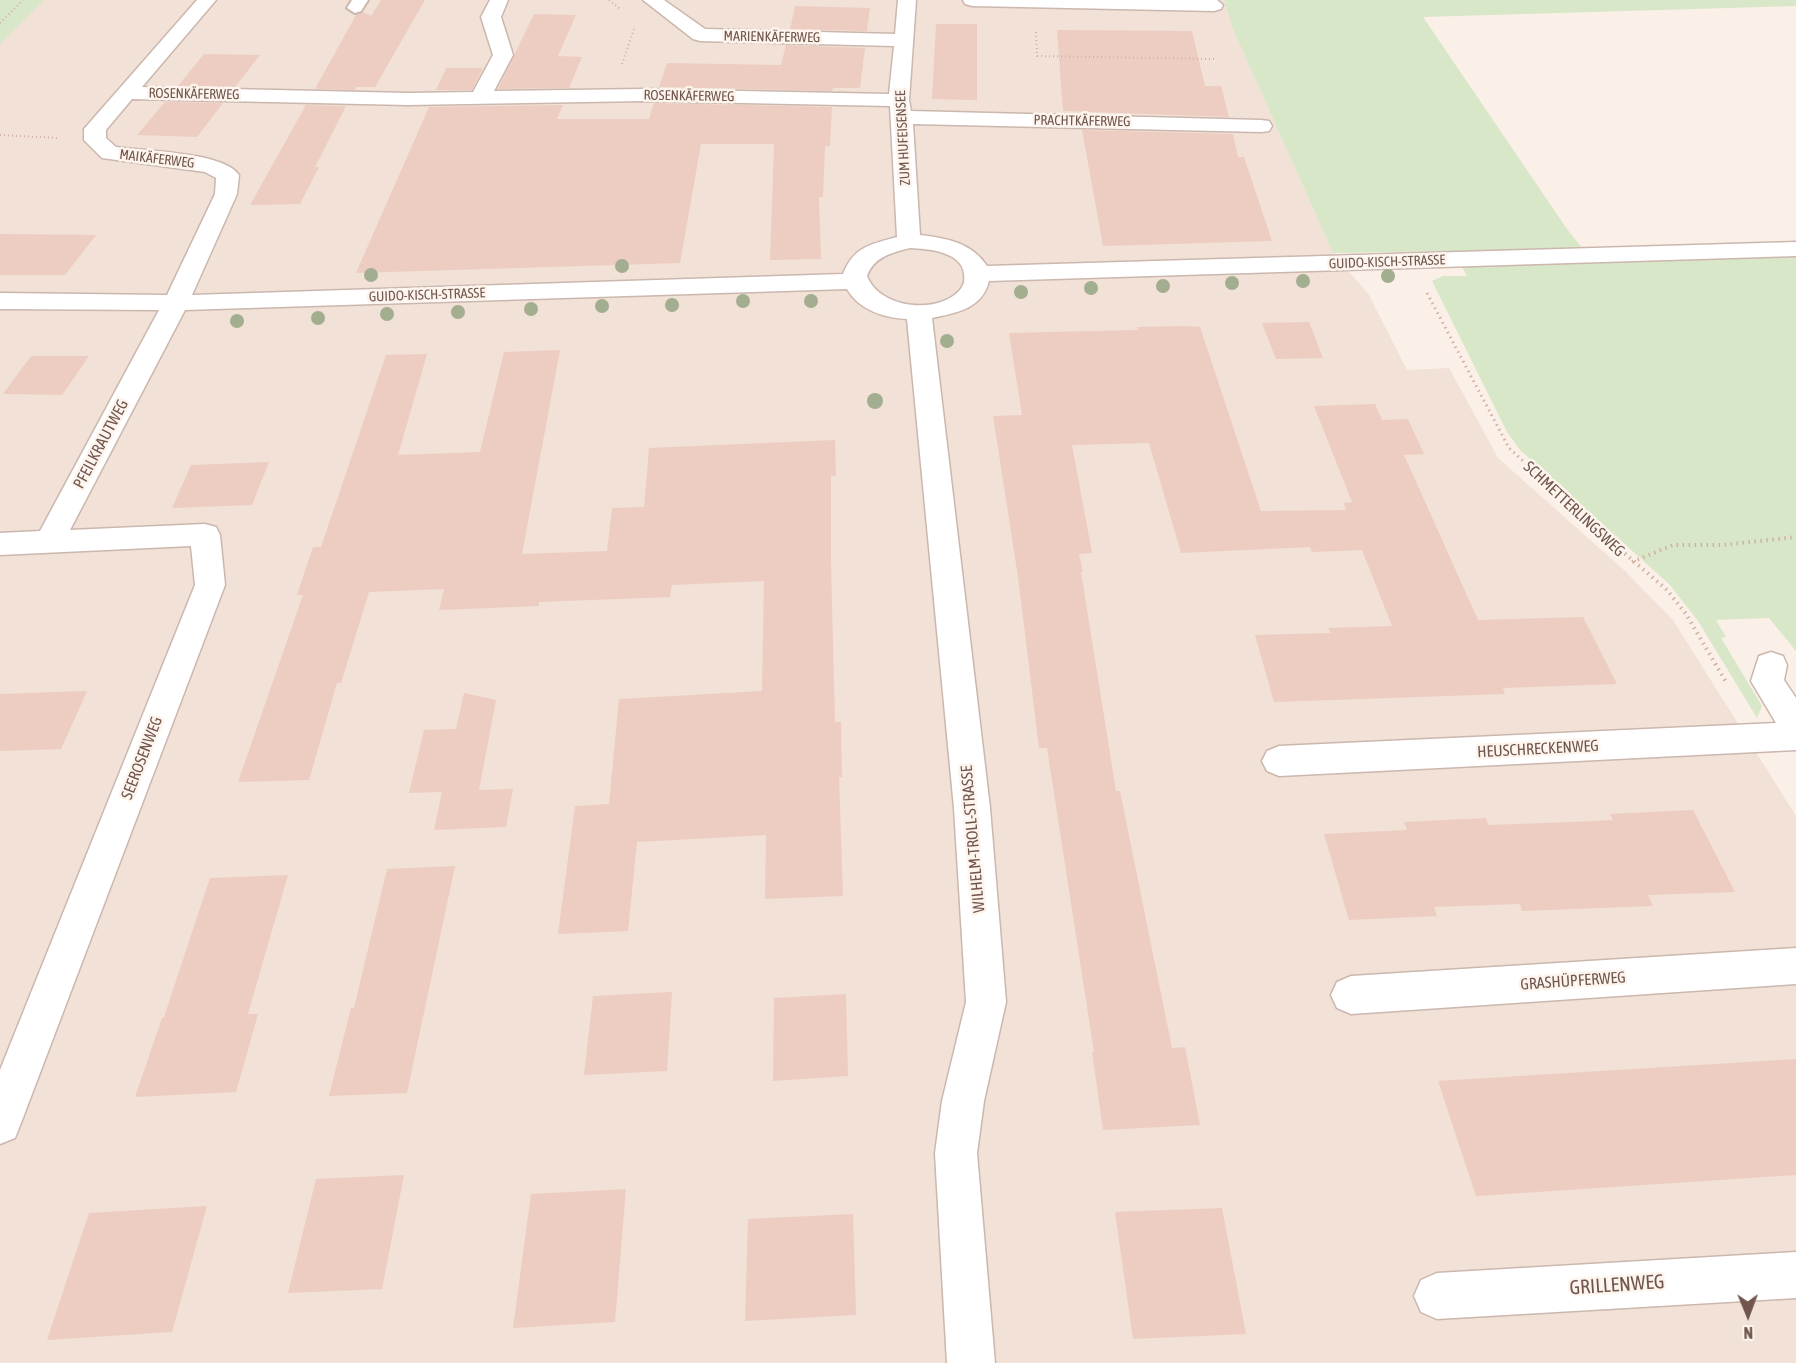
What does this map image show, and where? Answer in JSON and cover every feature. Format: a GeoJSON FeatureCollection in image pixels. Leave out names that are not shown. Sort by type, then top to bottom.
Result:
{"type":"FeatureCollection","features":[{"type":"Feature","properties":{"kind":"street"},"geometry":{"type":"LineString","coordinates":[[95,140],[95,129],[207,0]]}},
{"type":"Feature","properties":{"kind":"street"},"geometry":{"type":"LineString","coordinates":[[479,99],[503,55],[490,17],[499,0]]}},
{"type":"Feature","properties":{"kind":"street","name":"MARIENKÄFERWEG"},"geometry":{"type":"LineString","coordinates":[[652,0],[700,35],[903,40]]}},
{"type":"Feature","properties":{"kind":"street","name":"ZUM HUFEISENSEE"},"geometry":{"type":"LineString","coordinates":[[907,0],[901,108],[909,241]]}},
{"type":"Feature","properties":{"kind":"street"},"geometry":{"type":"LineString","coordinates":[[972,0],[1214,5]]}},
{"type":"Feature","properties":{"kind":"street","name":"ROSENKÄFERWEG"},"geometry":{"type":"LineString","coordinates":[[125,93],[479,99],[610,96],[901,108]]}},
{"type":"Feature","properties":{"kind":"street","name":"PRACHTKÄFERWEG"},"geometry":{"type":"LineString","coordinates":[[901,108],[1261,126]]}},
{"type":"Feature","properties":{"kind":"street","name":"MAIKÄFERWEG"},"geometry":{"type":"LineString","coordinates":[[95,140],[110,153],[211,166],[228,174],[226,194],[176,303]]}},
{"type":"Feature","properties":{"kind":"street"},"geometry":{"type":"LineString","coordinates":[[909,241],[928,242],[954,249],[972,262],[978,274],[977,285],[969,296],[957,305],[919,314],[883,308],[864,296],[855,281],[856,269],[863,259],[875,250],[890,244],[909,241]]}},
{"type":"Feature","properties":{"kind":"street","name":"GUIDO-KISCH-STRASSE"},"geometry":{"type":"LineString","coordinates":[[978,274],[1796,249]]}},
{"type":"Feature","properties":{"kind":"street","name":"GUIDO-KISCH-STRASSE"},"geometry":{"type":"LineString","coordinates":[[0,301],[176,303],[855,281]]}},
{"type":"Feature","properties":{"kind":"street","name":"PFEILKRAUTWEG"},"geometry":{"type":"LineString","coordinates":[[49,542],[176,303]]}},
{"type":"Feature","properties":{"kind":"street","name":"WILHELM-TROLL-STRASSE"},"geometry":{"type":"LineString","coordinates":[[919,314],[972,808],[986,1002],[963,1101],[956,1154],[971,1363]]}},
{"type":"Feature","properties":{"kind":"street","name":"SEEROSENWEG"},"geometry":{"type":"LineString","coordinates":[[0,1124],[210,585],[205,535],[49,542]]}},
{"type":"Feature","properties":{"kind":"street"},"geometry":{"type":"LineString","coordinates":[[0,544],[49,542]]}},
{"type":"Feature","properties":{"kind":"street"},"geometry":{"type":"LineString","coordinates":[[1771,665],[1767,681],[1796,726]]}},
{"type":"Feature","properties":{"kind":"street","name":"HEUSCHRECKENWEG"},"geometry":{"type":"LineString","coordinates":[[1279,761],[1796,736]]}},
{"type":"Feature","properties":{"kind":"street","name":"GRASHÜPFERWEG"},"geometry":{"type":"LineString","coordinates":[[1351,995],[1796,966]]}},
{"type":"Feature","properties":{"kind":"street","name":"GRILLENWEG"},"geometry":{"type":"LineString","coordinates":[[1437,1296],[1796,1275]]}},
{"type":"Feature","properties":{"kind":"path"},"geometry":{"type":"LineString","coordinates":[[0,22],[23,0]]}},
{"type":"Feature","properties":{"kind":"path"},"geometry":{"type":"LineString","coordinates":[[1034,1],[1037,56],[1214,59]]}},
{"type":"Feature","properties":{"kind":"path"},"geometry":{"type":"LineString","coordinates":[[610,96],[637,22],[669,12]]}},
{"type":"Feature","properties":{"kind":"path"},"geometry":{"type":"LineString","coordinates":[[0,135],[95,140]]}},
{"type":"Feature","properties":{"kind":"path","name":"SCHMETTERLINGSWEG"},"geometry":{"type":"LineString","coordinates":[[1420,261],[1425,290],[1509,448],[1632,562],[1667,590],[1686,614],[1759,738]]}},
{"type":"Feature","properties":{"kind":"path"},"geometry":{"type":"LineString","coordinates":[[1632,562],[1673,545],[1724,545],[1796,537]]}},
{"type":"Feature","properties":{"kind":"shaded area"},"geometry":{"type":"Polygon","coordinates":[[[44,0],[1224,0],[1232,27],[1333,253],[1369,295],[1407,370],[1449,368],[1498,458],[1625,571],[1673,620],[1796,816],[1796,1363],[0,1363],[0,44],[44,0]]]}},
{"type":"Feature","properties":{"kind":"green space"},"geometry":{"type":"Polygon","coordinates":[[[0,0],[44,0],[0,44],[0,0]]]}},
{"type":"Feature","properties":{"kind":"green space"},"geometry":{"type":"Polygon","coordinates":[[[1224,0],[1796,0],[1796,6],[1423,17],[1567,229],[1583,249],[1333,253],[1232,27],[1224,0]]]}},
{"type":"Feature","properties":{"kind":"green space"},"geometry":{"type":"Polygon","coordinates":[[[1796,256],[1796,651],[1769,618],[1716,620],[1726,637],[1721,638],[1762,706],[1757,718],[1698,621],[1669,584],[1520,450],[1507,432],[1432,281],[1443,276],[1467,276],[1462,267],[1796,256]]]}},
{"type":"Feature","properties":{"kind":"building"},"geometry":{"type":"Polygon","coordinates":[[[381,0],[425,0],[375,87],[356,87],[355,90],[315,89],[356,15],[363,12],[371,16],[381,0]]]}},
{"type":"Feature","properties":{"kind":"building"},"geometry":{"type":"Polygon","coordinates":[[[795,6],[870,8],[867,31],[790,29],[795,6]]]}},
{"type":"Feature","properties":{"kind":"building"},"geometry":{"type":"Polygon","coordinates":[[[534,14],[576,15],[558,56],[582,57],[569,88],[498,89],[534,14]]]}},
{"type":"Feature","properties":{"kind":"building"},"geometry":{"type":"Polygon","coordinates":[[[936,24],[977,24],[977,100],[932,99],[936,24]]]}},
{"type":"Feature","properties":{"kind":"building"},"geometry":{"type":"Polygon","coordinates":[[[1057,30],[1192,31],[1205,86],[1221,86],[1229,117],[1063,111],[1057,30]]]}},
{"type":"Feature","properties":{"kind":"building"},"geometry":{"type":"Polygon","coordinates":[[[786,45],[865,48],[860,88],[833,88],[832,91],[659,87],[667,63],[781,65],[786,45]]]}},
{"type":"Feature","properties":{"kind":"building"},"geometry":{"type":"Polygon","coordinates":[[[204,54],[260,55],[235,87],[178,86],[204,54]]]}},
{"type":"Feature","properties":{"kind":"building"},"geometry":{"type":"Polygon","coordinates":[[[446,68],[483,68],[472,90],[436,90],[446,68]]]}},
{"type":"Feature","properties":{"kind":"building"},"geometry":{"type":"Polygon","coordinates":[[[165,102],[223,103],[197,137],[137,135],[165,102]]]}},
{"type":"Feature","properties":{"kind":"building"},"geometry":{"type":"Polygon","coordinates":[[[654,103],[832,107],[830,146],[825,146],[823,197],[819,197],[821,259],[770,260],[774,144],[701,144],[680,263],[356,273],[429,107],[563,105],[557,119],[649,119],[654,103]]]}},
{"type":"Feature","properties":{"kind":"building"},"geometry":{"type":"Polygon","coordinates":[[[306,105],[346,106],[315,167],[319,167],[300,204],[250,205],[306,105]]]}},
{"type":"Feature","properties":{"kind":"building"},"geometry":{"type":"Polygon","coordinates":[[[1082,130],[1233,134],[1238,157],[1244,157],[1272,241],[1103,246],[1082,130]]]}},
{"type":"Feature","properties":{"kind":"building"},"geometry":{"type":"Polygon","coordinates":[[[0,234],[96,235],[65,275],[0,275],[0,234]]]}},
{"type":"Feature","properties":{"kind":"building"},"geometry":{"type":"Polygon","coordinates":[[[1309,322],[1323,358],[1276,359],[1262,323],[1309,322]]]}},
{"type":"Feature","properties":{"kind":"building"},"geometry":{"type":"Polygon","coordinates":[[[1137,327],[1200,327],[1261,511],[1346,510],[1344,503],[1352,502],[1314,406],[1375,404],[1382,420],[1408,419],[1424,454],[1404,455],[1478,620],[1583,617],[1617,684],[1503,688],[1505,694],[1274,702],[1255,635],[1331,633],[1328,628],[1392,626],[1362,550],[1312,552],[1310,547],[1181,553],[1149,443],[1072,445],[1092,553],[1079,554],[1083,572],[1081,572],[1116,791],[1120,791],[1172,1048],[1185,1047],[1200,1125],[1103,1130],[1092,1052],[1094,1052],[1047,748],[1039,748],[1018,577],[993,416],[1022,415],[1009,333],[1138,330],[1137,327]]]}},
{"type":"Feature","properties":{"kind":"building"},"geometry":{"type":"Polygon","coordinates":[[[560,350],[522,554],[607,551],[612,508],[644,507],[649,448],[835,440],[836,476],[831,476],[831,564],[835,722],[841,722],[842,777],[839,777],[843,896],[765,899],[766,835],[637,842],[628,931],[558,934],[575,806],[609,804],[619,699],[762,691],[764,581],[672,585],[670,597],[539,602],[539,606],[439,610],[444,589],[369,592],[341,683],[337,683],[309,780],[238,782],[303,595],[297,595],[313,547],[321,547],[386,355],[427,354],[398,455],[480,452],[504,352],[560,350]]]}},
{"type":"Feature","properties":{"kind":"building"},"geometry":{"type":"Polygon","coordinates":[[[31,356],[89,356],[62,395],[3,394],[31,356]]]}},
{"type":"Feature","properties":{"kind":"building"},"geometry":{"type":"Polygon","coordinates":[[[269,462],[252,505],[172,508],[191,465],[269,462]]]}},
{"type":"Feature","properties":{"kind":"building"},"geometry":{"type":"Polygon","coordinates":[[[87,691],[61,749],[0,751],[0,694],[87,691]]]}},
{"type":"Feature","properties":{"kind":"building"},"geometry":{"type":"Polygon","coordinates":[[[464,693],[496,700],[479,790],[513,789],[506,827],[434,830],[442,792],[409,793],[424,730],[456,729],[464,693]]]}},
{"type":"Feature","properties":{"kind":"building"},"geometry":{"type":"Polygon","coordinates":[[[1693,810],[1735,892],[1648,895],[1653,906],[1522,911],[1520,904],[1434,907],[1437,916],[1349,920],[1324,834],[1407,830],[1404,822],[1486,818],[1488,825],[1572,822],[1613,820],[1610,814],[1693,810]]]}},
{"type":"Feature","properties":{"kind":"building"},"geometry":{"type":"Polygon","coordinates":[[[455,866],[407,1093],[329,1096],[351,1008],[354,1008],[387,869],[455,866]]]}},
{"type":"Feature","properties":{"kind":"building"},"geometry":{"type":"Polygon","coordinates":[[[288,875],[248,1014],[258,1014],[236,1092],[135,1097],[210,878],[288,875]]]}},
{"type":"Feature","properties":{"kind":"building"},"geometry":{"type":"Polygon","coordinates":[[[672,992],[667,1071],[584,1075],[593,996],[672,992]]]}},
{"type":"Feature","properties":{"kind":"building"},"geometry":{"type":"Polygon","coordinates":[[[846,994],[848,1076],[773,1081],[774,998],[846,994]]]}},
{"type":"Feature","properties":{"kind":"building"},"geometry":{"type":"Polygon","coordinates":[[[1796,1059],[1796,1175],[1476,1196],[1438,1081],[1796,1059]]]}},
{"type":"Feature","properties":{"kind":"building"},"geometry":{"type":"Polygon","coordinates":[[[404,1175],[382,1289],[288,1293],[316,1179],[404,1175]]]}},
{"type":"Feature","properties":{"kind":"building"},"geometry":{"type":"Polygon","coordinates":[[[626,1189],[615,1322],[513,1328],[531,1194],[626,1189]]]}},
{"type":"Feature","properties":{"kind":"building"},"geometry":{"type":"Polygon","coordinates":[[[207,1206],[172,1332],[47,1340],[89,1213],[207,1206]]]}},
{"type":"Feature","properties":{"kind":"building"},"geometry":{"type":"Polygon","coordinates":[[[1222,1208],[1246,1334],[1133,1339],[1115,1212],[1222,1208]]]}},
{"type":"Feature","properties":{"kind":"building"},"geometry":{"type":"Polygon","coordinates":[[[853,1214],[856,1315],[745,1321],[748,1219],[853,1214]]]}}]}
